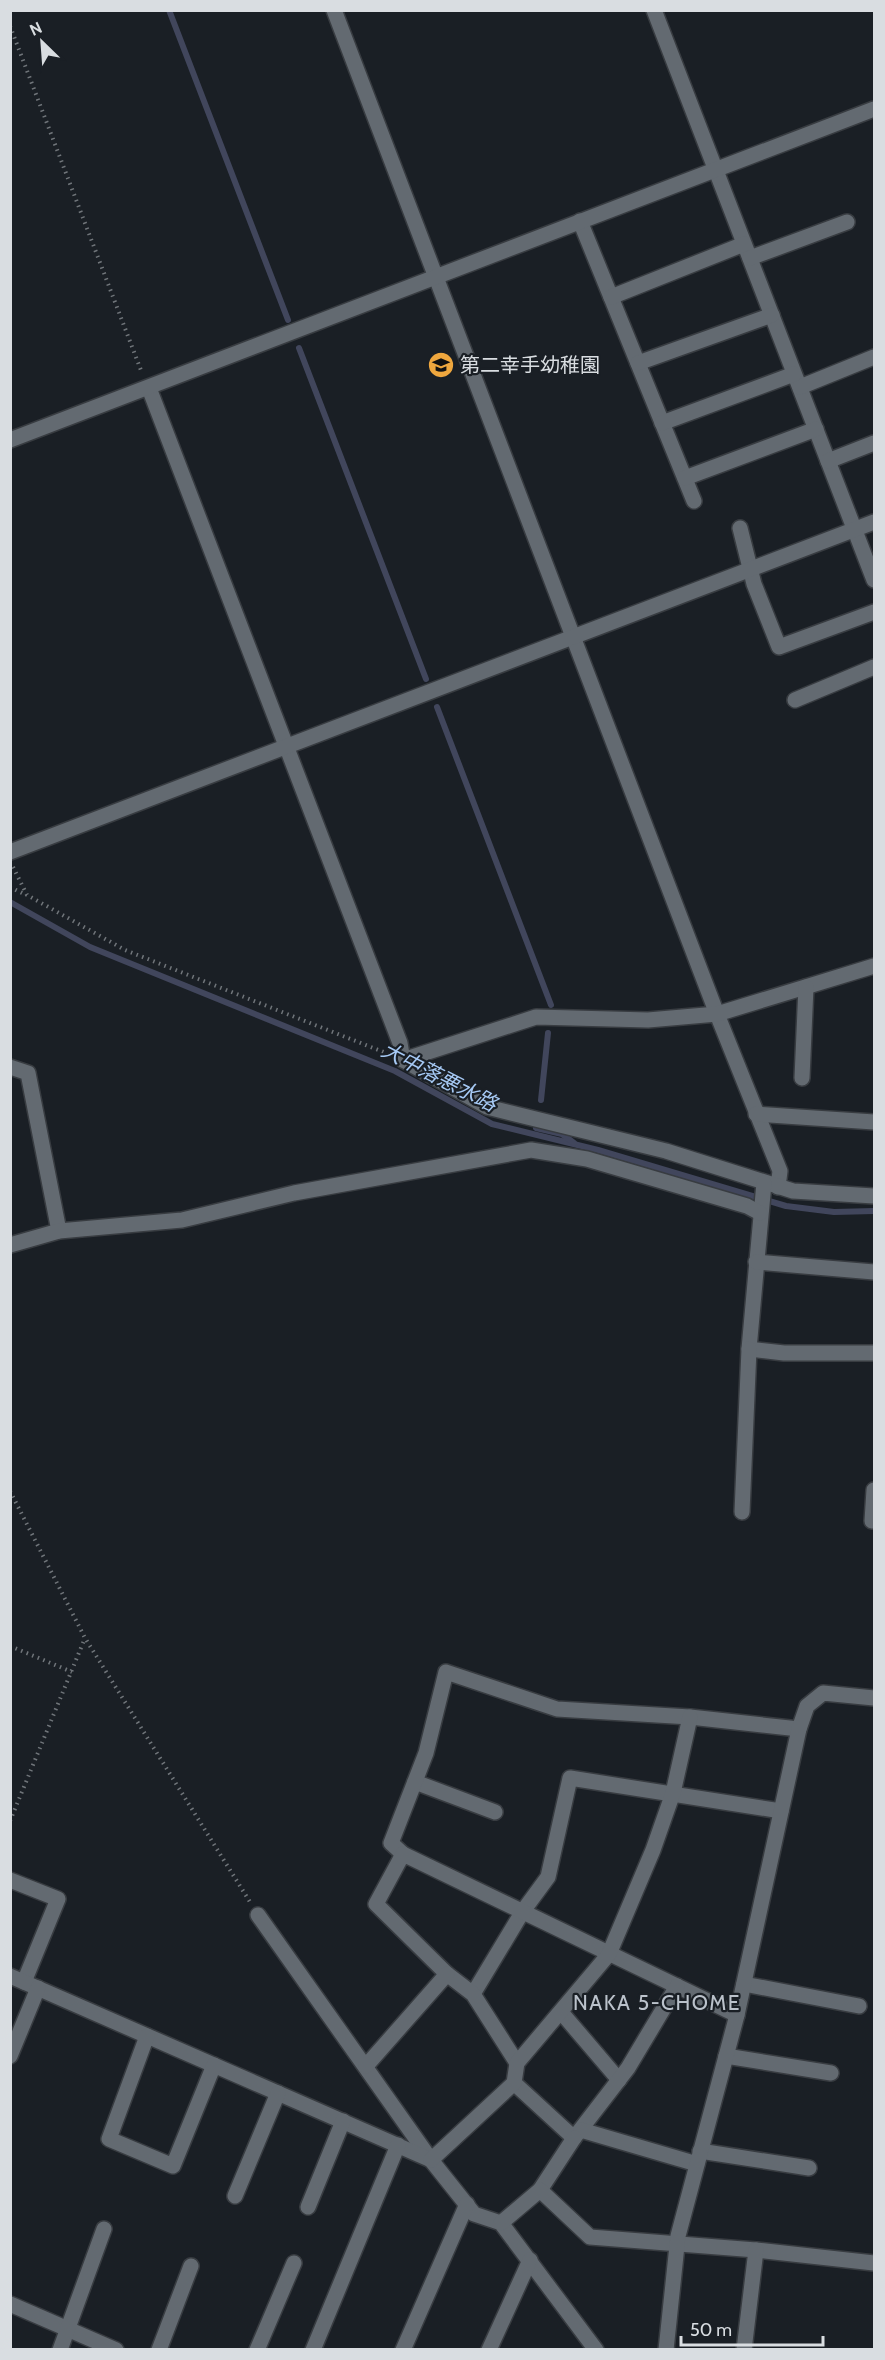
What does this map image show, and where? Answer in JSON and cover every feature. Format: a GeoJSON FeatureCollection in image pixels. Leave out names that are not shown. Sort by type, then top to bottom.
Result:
{"type":"FeatureCollection","features":[{"type":"Feature","properties":{"kind":"street"},"geometry":{"type":"LineString","coordinates":[[334,10],[717,1014],[780,1171],[768,1187],[760,1212],[749,1348],[742,1512]]}},
{"type":"Feature","properties":{"kind":"street"},"geometry":{"type":"LineString","coordinates":[[654,10],[874,580]]}},
{"type":"Feature","properties":{"kind":"street"},"geometry":{"type":"LineString","coordinates":[[10,440],[874,109]]}},
{"type":"Feature","properties":{"kind":"street"},"geometry":{"type":"LineString","coordinates":[[580,221],[694,501]]}},
{"type":"Feature","properties":{"kind":"street"},"geometry":{"type":"LineString","coordinates":[[611,297],[747,251],[847,222]]}},
{"type":"Feature","properties":{"kind":"street"},"geometry":{"type":"LineString","coordinates":[[638,363],[772,315]]}},
{"type":"Feature","properties":{"kind":"street"},"geometry":{"type":"LineString","coordinates":[[662,423],[874,357]]}},
{"type":"Feature","properties":{"kind":"street"},"geometry":{"type":"LineString","coordinates":[[148,388],[400,1043],[403,1060]]}},
{"type":"Feature","properties":{"kind":"street"},"geometry":{"type":"LineString","coordinates":[[685,478],[816,429]]}},
{"type":"Feature","properties":{"kind":"street"},"geometry":{"type":"LineString","coordinates":[[828,461],[874,443]]}},
{"type":"Feature","properties":{"kind":"street"},"geometry":{"type":"LineString","coordinates":[[10,852],[874,522]]}},
{"type":"Feature","properties":{"kind":"street"},"geometry":{"type":"LineString","coordinates":[[740,528],[754,584],[779,647],[874,612]]}},
{"type":"Feature","properties":{"kind":"street"},"geometry":{"type":"LineString","coordinates":[[795,700],[874,667]]}},
{"type":"Feature","properties":{"kind":"street"},"geometry":{"type":"LineString","coordinates":[[403,1060],[536,1017],[648,1020],[717,1014],[874,966]]}},
{"type":"Feature","properties":{"kind":"street"},"geometry":{"type":"LineString","coordinates":[[802,1078],[806,987]]}},
{"type":"Feature","properties":{"kind":"street"},"geometry":{"type":"LineString","coordinates":[[403,1060],[487,1107],[666,1151],[768,1187],[793,1191],[874,1196]]}},
{"type":"Feature","properties":{"kind":"street"},"geometry":{"type":"LineString","coordinates":[[10,1067],[28,1073],[59,1231]]}},
{"type":"Feature","properties":{"kind":"street"},"geometry":{"type":"LineString","coordinates":[[756,1114],[874,1122]]}},
{"type":"Feature","properties":{"kind":"street"},"geometry":{"type":"LineString","coordinates":[[10,1245],[59,1231],[182,1220],[294,1193],[531,1150],[587,1159],[747,1206],[760,1212]]}},
{"type":"Feature","properties":{"kind":"street"},"geometry":{"type":"LineString","coordinates":[[756,1262],[874,1272]]}},
{"type":"Feature","properties":{"kind":"street"},"geometry":{"type":"LineString","coordinates":[[749,1348],[784,1353],[874,1353]]}},
{"type":"Feature","properties":{"kind":"street"},"geometry":{"type":"LineString","coordinates":[[874,1490],[874,1521]]}},
{"type":"Feature","properties":{"kind":"street"},"geometry":{"type":"LineString","coordinates":[[737,2015],[403,1854],[391,1843],[426,1753],[446,1672],[557,1709],[690,1717],[799,1729]]}},
{"type":"Feature","properties":{"kind":"street"},"geometry":{"type":"LineString","coordinates":[[666,2349],[677,2243],[737,2015],[799,1729],[807,1706],[823,1692],[874,1698]]}},
{"type":"Feature","properties":{"kind":"street"},"geometry":{"type":"LineString","coordinates":[[431,2160],[514,2083],[518,2063],[609,1954],[653,1850],[673,1793],[690,1717]]}},
{"type":"Feature","properties":{"kind":"street"},"geometry":{"type":"LineString","coordinates":[[473,1994],[523,1911],[548,1877],[570,1778],[781,1811]]}},
{"type":"Feature","properties":{"kind":"street"},"geometry":{"type":"LineString","coordinates":[[415,1782],[495,1812]]}},
{"type":"Feature","properties":{"kind":"street"},"geometry":{"type":"LineString","coordinates":[[403,1854],[376,1904],[447,1974],[473,1994],[518,2063]]}},
{"type":"Feature","properties":{"kind":"street"},"geometry":{"type":"LineString","coordinates":[[10,1880],[58,1899],[24,1982],[10,2056]]}},
{"type":"Feature","properties":{"kind":"street"},"geometry":{"type":"LineString","coordinates":[[258,1915],[431,2160],[474,2214],[501,2223],[596,2349]]}},
{"type":"Feature","properties":{"kind":"street"},"geometry":{"type":"LineString","coordinates":[[366,2066],[447,1974]]}},
{"type":"Feature","properties":{"kind":"street"},"geometry":{"type":"LineString","coordinates":[[24,1982],[431,2160]]}},
{"type":"Feature","properties":{"kind":"street"},"geometry":{"type":"LineString","coordinates":[[744,1984],[859,2006]]}},
{"type":"Feature","properties":{"kind":"street"},"geometry":{"type":"LineString","coordinates":[[501,2223],[540,2190],[578,2134],[619,2080],[677,1986]]}},
{"type":"Feature","properties":{"kind":"street"},"geometry":{"type":"LineString","coordinates":[[561,2012],[619,2080]]}},
{"type":"Feature","properties":{"kind":"street"},"geometry":{"type":"LineString","coordinates":[[147,2036],[109,2139],[173,2166],[214,2065]]}},
{"type":"Feature","properties":{"kind":"street"},"geometry":{"type":"LineString","coordinates":[[726,2056],[831,2073]]}},
{"type":"Feature","properties":{"kind":"street"},"geometry":{"type":"LineString","coordinates":[[514,2083],[578,2134],[699,2158],[809,2168]]}},
{"type":"Feature","properties":{"kind":"street"},"geometry":{"type":"LineString","coordinates":[[235,2196],[278,2093]]}},
{"type":"Feature","properties":{"kind":"street"},"geometry":{"type":"LineString","coordinates":[[308,2207],[343,2121]]}},
{"type":"Feature","properties":{"kind":"street"},"geometry":{"type":"LineString","coordinates":[[313,2349],[398,2145]]}},
{"type":"Feature","properties":{"kind":"street"},"geometry":{"type":"LineString","coordinates":[[540,2190],[590,2237],[756,2250],[874,2264]]}},
{"type":"Feature","properties":{"kind":"street"},"geometry":{"type":"LineString","coordinates":[[403,2349],[467,2204]]}},
{"type":"Feature","properties":{"kind":"street"},"geometry":{"type":"LineString","coordinates":[[60,2349],[104,2229]]}},
{"type":"Feature","properties":{"kind":"street"},"geometry":{"type":"LineString","coordinates":[[744,2349],[756,2250]]}},
{"type":"Feature","properties":{"kind":"street"},"geometry":{"type":"LineString","coordinates":[[489,2349],[530,2259]]}},
{"type":"Feature","properties":{"kind":"street"},"geometry":{"type":"LineString","coordinates":[[257,2349],[294,2263]]}},
{"type":"Feature","properties":{"kind":"street"},"geometry":{"type":"LineString","coordinates":[[159,2349],[191,2266]]}},
{"type":"Feature","properties":{"kind":"street"},"geometry":{"type":"LineString","coordinates":[[10,2304],[116,2349]]}},
{"type":"Feature","properties":{"kind":"street"},"geometry":{"type":"LineString","coordinates":[[579,2349],[585,2335]]}},
{"type":"Feature","properties":{"kind":"path"},"geometry":{"type":"LineString","coordinates":[[10,26],[148,388]]}},
{"type":"Feature","properties":{"kind":"path"},"geometry":{"type":"LineString","coordinates":[[10,861],[27,896]]}},
{"type":"Feature","properties":{"kind":"path"},"geometry":{"type":"LineString","coordinates":[[10,887],[125,950],[403,1060]]}},
{"type":"Feature","properties":{"kind":"path"},"geometry":{"type":"LineString","coordinates":[[10,1491],[86,1638],[258,1915]]}},
{"type":"Feature","properties":{"kind":"path"},"geometry":{"type":"LineString","coordinates":[[10,1821],[86,1638]]}},
{"type":"Feature","properties":{"kind":"path"},"geometry":{"type":"LineString","coordinates":[[10,1646],[72,1672]]}},
{"type":"Feature","properties":{"kind":"waterway"},"geometry":{"type":"LineString","coordinates":[[169,10],[288,320]]}},
{"type":"Feature","properties":{"kind":"waterway"},"geometry":{"type":"LineString","coordinates":[[299,348],[426,679]]}},
{"type":"Feature","properties":{"kind":"waterway"},"geometry":{"type":"LineString","coordinates":[[437,707],[551,1005]]}},
{"type":"Feature","properties":{"kind":"waterway","name":"大中落悪水路"},"geometry":{"type":"LineString","coordinates":[[10,902],[90,947],[395,1071],[492,1124],[598,1150],[786,1206],[834,1212],[874,1211]]}},
{"type":"Feature","properties":{"kind":"waterway"},"geometry":{"type":"LineString","coordinates":[[541,1100],[548,1033]]}},
{"type":"Feature","properties":{"kind":"waterway"},"geometry":{"type":"LineString","coordinates":[[536,1128],[562,1134],[574,1143]]}},
{"type":"Feature","properties":{"kind":"place","name":"第二幸手幼稚園"},"geometry":{"type":"Point","coordinates":[441,365]}},
{"type":"Feature","properties":{"kind":"district","name":"NAKA 5-CHOME"},"geometry":{"type":"Point","coordinates":[657,2003]}}]}
